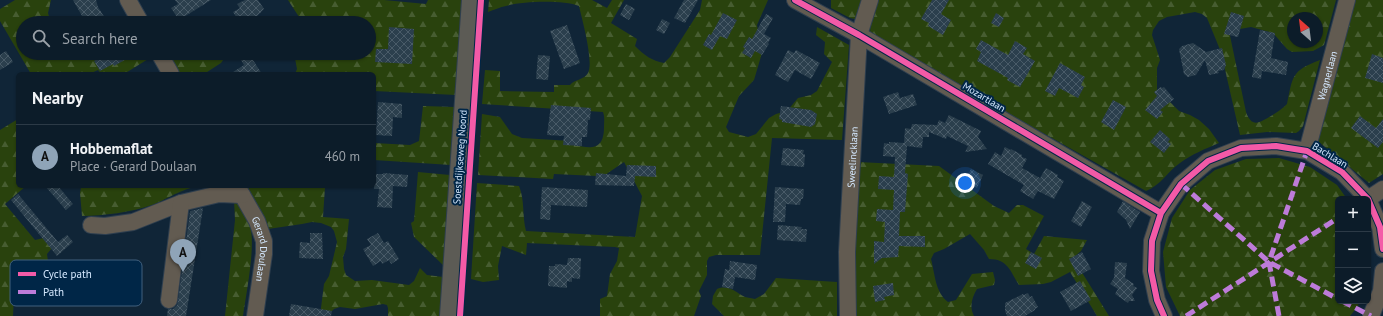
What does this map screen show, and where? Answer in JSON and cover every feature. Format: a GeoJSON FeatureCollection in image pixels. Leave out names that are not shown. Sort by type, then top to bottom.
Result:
{"type":"FeatureCollection","features":[{"type":"Feature","properties":{"kind":"main road","name":"Soestdijkseweg Noord"},"geometry":{"type":"LineString","coordinates":[[450,316],[472,0]]}},
{"type":"Feature","properties":{"kind":"street"},"geometry":{"type":"LineString","coordinates":[[128,0],[137,16]]}},
{"type":"Feature","properties":{"kind":"street","name":"Mozartlaan"},"geometry":{"type":"LineString","coordinates":[[796,0],[859,35],[1161,213]]}},
{"type":"Feature","properties":{"kind":"street","name":"Sweelincklaan"},"geometry":{"type":"LineString","coordinates":[[848,316],[847,252],[859,35],[870,0]]}},
{"type":"Feature","properties":{"kind":"street","name":"Wagnerlaan"},"geometry":{"type":"LineString","coordinates":[[1307,151],[1347,0]]}},
{"type":"Feature","properties":{"kind":"street"},"geometry":{"type":"LineString","coordinates":[[163,60],[170,72]]}},
{"type":"Feature","properties":{"kind":"street","name":"Bachlaan"},"geometry":{"type":"LineString","coordinates":[[1164,316],[1157,300],[1150,271],[1152,241],[1161,213],[1181,184],[1208,161],[1241,148],[1276,146],[1307,151],[1342,172],[1365,196]]}},
{"type":"Feature","properties":{"kind":"street"},"geometry":{"type":"LineString","coordinates":[[1371,197],[1383,189]]}},
{"type":"Feature","properties":{"kind":"street"},"geometry":{"type":"LineString","coordinates":[[91,225],[105,226],[133,222],[181,203],[239,190]]}},
{"type":"Feature","properties":{"kind":"street","name":"Gerard Doulaan"},"geometry":{"type":"LineString","coordinates":[[239,190],[257,221],[264,241],[264,254],[255,316]]}},
{"type":"Feature","properties":{"kind":"street"},"geometry":{"type":"LineString","coordinates":[[169,300],[181,203]]}},
{"type":"Feature","properties":{"kind":"street","name":"Bachlaan"},"geometry":{"type":"LineString","coordinates":[[1371,206],[1380,227],[1383,249]]}},
{"type":"Feature","properties":{"kind":"street"},"geometry":{"type":"LineString","coordinates":[[1372,316],[1382,292],[1383,271]]}},
{"type":"Feature","properties":{"kind":"green space"},"geometry":{"type":"Polygon","coordinates":[[[15,0],[51,0],[48,13],[49,16],[16,16],[16,48],[0,21],[0,9],[15,0]]]}},
{"type":"Feature","properties":{"kind":"green space"},"geometry":{"type":"Polygon","coordinates":[[[288,0],[384,0],[426,4],[428,0],[462,0],[456,95],[376,91],[376,72],[296,72],[297,69],[295,60],[376,60],[376,16],[298,16],[288,0]]]}},
{"type":"Feature","properties":{"kind":"green space"},"geometry":{"type":"Polygon","coordinates":[[[489,0],[592,0],[607,8],[612,0],[624,0],[611,23],[637,39],[635,46],[645,55],[656,61],[664,63],[670,57],[700,10],[702,0],[768,0],[757,25],[762,53],[754,80],[739,96],[726,127],[729,132],[748,137],[756,134],[769,118],[787,111],[798,98],[811,95],[817,91],[832,62],[824,54],[825,42],[816,35],[817,27],[849,45],[842,140],[772,138],[760,255],[716,255],[709,257],[707,261],[707,275],[699,291],[701,296],[694,316],[600,316],[600,299],[607,296],[610,274],[617,261],[619,248],[615,247],[527,243],[526,255],[502,246],[498,266],[499,280],[483,282],[471,279],[477,183],[519,186],[522,197],[526,231],[635,237],[642,196],[624,162],[605,175],[597,176],[554,174],[553,179],[478,175],[482,114],[500,117],[512,134],[522,138],[571,141],[574,145],[586,147],[596,146],[599,144],[602,140],[604,127],[603,112],[482,104],[485,70],[500,71],[500,91],[554,92],[554,85],[570,85],[586,75],[588,73],[590,60],[579,6],[554,2],[533,2],[513,4],[488,12],[489,0]]]}},
{"type":"Feature","properties":{"kind":"green space"},"geometry":{"type":"Polygon","coordinates":[[[831,0],[862,0],[855,19],[831,8],[831,0]]]}},
{"type":"Feature","properties":{"kind":"green space"},"geometry":{"type":"Polygon","coordinates":[[[877,0],[1336,0],[1323,46],[1323,12],[1287,12],[1287,48],[1318,48],[1313,51],[1292,52],[1287,49],[1273,33],[1251,27],[1229,31],[1246,112],[1251,121],[1257,123],[1287,104],[1292,81],[1298,71],[1320,60],[1303,126],[1296,133],[1267,132],[1240,135],[1221,52],[1207,18],[1202,14],[1195,12],[1167,17],[1159,21],[1153,30],[1152,35],[1160,60],[1157,68],[1157,92],[1179,111],[1199,120],[1209,129],[1219,143],[1185,160],[1175,167],[1160,182],[1146,191],[871,36],[870,32],[877,0]]]}},
{"type":"Feature","properties":{"kind":"green space"},"geometry":{"type":"Polygon","coordinates":[[[1355,0],[1383,0],[1383,174],[1369,183],[1319,142],[1319,134],[1355,0]]]}},
{"type":"Feature","properties":{"kind":"green space"},"geometry":{"type":"Polygon","coordinates":[[[23,60],[147,60],[127,72],[100,72],[98,70],[94,72],[30,72],[23,60]]]}},
{"type":"Feature","properties":{"kind":"green space"},"geometry":{"type":"Polygon","coordinates":[[[172,60],[223,60],[207,72],[179,72],[172,60]]]}},
{"type":"Feature","properties":{"kind":"green space"},"geometry":{"type":"Polygon","coordinates":[[[423,106],[455,107],[451,165],[376,160],[376,143],[410,145],[419,141],[423,106]]]}},
{"type":"Feature","properties":{"kind":"green space"},"geometry":{"type":"Polygon","coordinates":[[[16,120],[16,188],[24,188],[5,204],[35,240],[52,236],[56,243],[47,254],[48,260],[10,260],[10,306],[13,306],[13,316],[0,316],[0,130],[16,120]]]}},
{"type":"Feature","properties":{"kind":"green space"},"geometry":{"type":"Polygon","coordinates":[[[1279,158],[1310,167],[1337,185],[1345,196],[1335,196],[1335,304],[1358,304],[1350,316],[1180,316],[1166,287],[1163,252],[1172,218],[1190,190],[1215,170],[1246,159],[1279,158]]]}},
{"type":"Feature","properties":{"kind":"green space"},"geometry":{"type":"Polygon","coordinates":[[[858,162],[939,166],[994,206],[1009,213],[1017,205],[1023,205],[1044,216],[1026,249],[1034,254],[1044,236],[1087,240],[1081,251],[1073,258],[1109,316],[1097,316],[1070,272],[1051,282],[1043,284],[1019,285],[1008,267],[1000,261],[989,259],[984,250],[970,234],[934,253],[931,259],[938,288],[940,293],[948,302],[956,300],[972,274],[993,272],[995,280],[994,285],[977,289],[974,295],[971,306],[974,316],[854,316],[851,285],[858,162]]]}},
{"type":"Feature","properties":{"kind":"green space"},"geometry":{"type":"Polygon","coordinates":[[[418,172],[450,175],[444,266],[414,237],[411,223],[414,221],[418,172]]]}},
{"type":"Feature","properties":{"kind":"green space"},"geometry":{"type":"Polygon","coordinates":[[[81,188],[191,188],[152,205],[136,210],[82,216],[81,188]]]}},
{"type":"Feature","properties":{"kind":"green space"},"geometry":{"type":"Polygon","coordinates":[[[247,188],[325,188],[323,217],[349,219],[346,249],[343,257],[346,275],[355,281],[372,280],[409,285],[414,281],[420,268],[427,275],[443,277],[440,316],[388,316],[387,305],[383,304],[355,309],[340,307],[320,316],[324,284],[329,276],[337,242],[334,231],[331,227],[321,223],[312,222],[268,229],[265,219],[247,188]]]}},
{"type":"Feature","properties":{"kind":"green space"},"geometry":{"type":"Polygon","coordinates":[[[234,200],[244,212],[250,226],[252,245],[243,316],[225,316],[235,220],[234,200]]]}},
{"type":"Feature","properties":{"kind":"green space"},"geometry":{"type":"Polygon","coordinates":[[[776,278],[837,282],[837,316],[724,316],[712,304],[713,296],[717,289],[725,287],[745,297],[755,299],[764,294],[776,278]]]}},
{"type":"Feature","properties":{"kind":"building"},"geometry":{"type":"Polygon","coordinates":[[[73,0],[96,0],[98,7],[104,16],[82,16],[73,0]]]}},
{"type":"Feature","properties":{"kind":"building"},"geometry":{"type":"Polygon","coordinates":[[[175,0],[211,0],[185,16],[176,16],[171,8],[178,4],[175,0]]]}},
{"type":"Feature","properties":{"kind":"building"},"geometry":{"type":"Polygon","coordinates":[[[245,0],[258,0],[264,9],[257,16],[236,16],[233,12],[240,8],[237,4],[245,0]]]}},
{"type":"Feature","properties":{"kind":"building"},"geometry":{"type":"Polygon","coordinates":[[[684,0],[698,0],[685,23],[674,18],[684,0]]]}},
{"type":"Feature","properties":{"kind":"building"},"geometry":{"type":"Polygon","coordinates":[[[932,0],[949,0],[941,14],[951,20],[943,35],[928,26],[929,23],[921,19],[932,0]]]}},
{"type":"Feature","properties":{"kind":"building"},"geometry":{"type":"Polygon","coordinates":[[[626,4],[635,9],[629,20],[620,15],[626,4]]]}},
{"type":"Feature","properties":{"kind":"building"},"geometry":{"type":"Polygon","coordinates":[[[1231,12],[1244,16],[1238,37],[1224,34],[1231,12]]]}},
{"type":"Feature","properties":{"kind":"building"},"geometry":{"type":"Polygon","coordinates":[[[723,13],[737,20],[727,39],[720,36],[712,50],[703,45],[709,34],[711,35],[723,13]]]}},
{"type":"Feature","properties":{"kind":"building"},"geometry":{"type":"Polygon","coordinates":[[[996,13],[1004,18],[999,27],[991,23],[996,13]]]}},
{"type":"Feature","properties":{"kind":"building"},"geometry":{"type":"Polygon","coordinates":[[[766,14],[773,18],[764,34],[771,38],[768,43],[769,44],[762,55],[755,51],[751,58],[742,53],[745,48],[743,47],[749,37],[752,39],[766,14]]]}},
{"type":"Feature","properties":{"kind":"building"},"geometry":{"type":"Polygon","coordinates":[[[662,19],[670,23],[664,34],[656,30],[662,19]]]}},
{"type":"Feature","properties":{"kind":"building"},"geometry":{"type":"Polygon","coordinates":[[[567,25],[580,63],[564,69],[550,31],[567,25]]]}},
{"type":"Feature","properties":{"kind":"building"},"geometry":{"type":"Polygon","coordinates":[[[389,27],[414,29],[412,64],[375,62],[376,49],[388,49],[389,27]]]}},
{"type":"Feature","properties":{"kind":"building"},"geometry":{"type":"Polygon","coordinates":[[[1260,30],[1275,33],[1271,58],[1288,62],[1286,75],[1262,71],[1261,79],[1252,77],[1260,30]]]}},
{"type":"Feature","properties":{"kind":"building"},"geometry":{"type":"Polygon","coordinates":[[[981,40],[1008,55],[1015,41],[1027,48],[1023,54],[1035,61],[1020,87],[1007,80],[1008,78],[977,61],[981,52],[976,49],[981,40]]]}},
{"type":"Feature","properties":{"kind":"building"},"geometry":{"type":"Polygon","coordinates":[[[1193,43],[1206,52],[1222,48],[1226,65],[1224,70],[1218,71],[1219,73],[1209,75],[1205,60],[1196,75],[1188,77],[1184,74],[1179,49],[1182,46],[1193,43]]]}},
{"type":"Feature","properties":{"kind":"building"},"geometry":{"type":"Polygon","coordinates":[[[788,50],[794,53],[796,50],[820,63],[811,79],[795,70],[788,82],[775,75],[788,50]]]}},
{"type":"Feature","properties":{"kind":"building"},"geometry":{"type":"Polygon","coordinates":[[[6,51],[13,62],[0,70],[0,55],[6,51]]]}},
{"type":"Feature","properties":{"kind":"building"},"geometry":{"type":"Polygon","coordinates":[[[1372,54],[1383,58],[1383,83],[1365,78],[1372,54]]]}},
{"type":"Feature","properties":{"kind":"building"},"geometry":{"type":"Polygon","coordinates":[[[538,55],[550,56],[548,80],[536,79],[538,55]]]}},
{"type":"Feature","properties":{"kind":"building"},"geometry":{"type":"Polygon","coordinates":[[[96,60],[125,60],[100,71],[94,61],[96,60]]]}},
{"type":"Feature","properties":{"kind":"building"},"geometry":{"type":"Polygon","coordinates":[[[241,60],[253,60],[261,72],[233,72],[244,65],[241,60]]]}},
{"type":"Feature","properties":{"kind":"building"},"geometry":{"type":"Polygon","coordinates":[[[1060,63],[1085,77],[1081,85],[1084,87],[1078,98],[1059,88],[1055,96],[1045,91],[1060,63]]]}},
{"type":"Feature","properties":{"kind":"building"},"geometry":{"type":"Polygon","coordinates":[[[1161,87],[1164,87],[1174,99],[1160,110],[1163,112],[1157,119],[1145,110],[1157,96],[1154,92],[1161,87]]]}},
{"type":"Feature","properties":{"kind":"building"},"geometry":{"type":"Polygon","coordinates":[[[898,92],[900,98],[913,94],[917,105],[889,114],[883,97],[898,92]]]}},
{"type":"Feature","properties":{"kind":"building"},"geometry":{"type":"Polygon","coordinates":[[[1113,100],[1126,107],[1114,130],[1101,122],[1113,100]]]}},
{"type":"Feature","properties":{"kind":"building"},"geometry":{"type":"Polygon","coordinates":[[[378,102],[402,104],[402,118],[393,117],[392,136],[376,135],[378,102]]]}},
{"type":"Feature","properties":{"kind":"building"},"geometry":{"type":"Polygon","coordinates":[[[551,105],[591,108],[590,120],[588,120],[587,137],[582,137],[582,146],[563,145],[564,136],[547,135],[551,105]]]}},
{"type":"Feature","properties":{"kind":"building"},"geometry":{"type":"Polygon","coordinates":[[[781,106],[811,110],[817,114],[815,124],[811,127],[782,122],[782,120],[779,119],[781,106]]]}},
{"type":"Feature","properties":{"kind":"building"},"geometry":{"type":"Polygon","coordinates":[[[949,115],[981,131],[978,137],[987,149],[965,152],[968,146],[947,136],[946,139],[929,132],[929,137],[923,137],[922,148],[907,146],[905,173],[908,174],[905,212],[900,212],[899,236],[925,236],[925,247],[899,246],[898,257],[882,258],[874,264],[874,241],[884,242],[885,222],[876,221],[877,209],[893,210],[894,190],[878,189],[879,176],[894,177],[895,157],[883,156],[884,143],[904,143],[905,128],[911,129],[912,124],[937,125],[939,120],[945,123],[949,115]]]}},
{"type":"Feature","properties":{"kind":"building"},"geometry":{"type":"Polygon","coordinates":[[[1360,116],[1376,128],[1383,119],[1383,142],[1378,148],[1351,128],[1360,116]]]}},
{"type":"Feature","properties":{"kind":"building"},"geometry":{"type":"Polygon","coordinates":[[[1160,130],[1170,139],[1168,142],[1171,144],[1164,153],[1150,142],[1160,130]]]}},
{"type":"Feature","properties":{"kind":"building"},"geometry":{"type":"Polygon","coordinates":[[[1005,147],[1027,159],[1022,168],[1040,178],[1046,168],[1058,175],[1057,177],[1064,181],[1054,199],[1038,191],[1033,199],[1020,191],[1024,185],[988,164],[995,152],[1001,156],[1005,147]]]}},
{"type":"Feature","properties":{"kind":"building"},"geometry":{"type":"Polygon","coordinates":[[[783,148],[804,150],[804,167],[781,165],[783,148]]]}},
{"type":"Feature","properties":{"kind":"building"},"geometry":{"type":"Polygon","coordinates":[[[627,165],[656,166],[656,177],[635,176],[634,186],[595,185],[596,173],[626,176],[627,165]]]}},
{"type":"Feature","properties":{"kind":"building"},"geometry":{"type":"Polygon","coordinates":[[[971,169],[983,175],[977,188],[965,181],[971,169]]]}},
{"type":"Feature","properties":{"kind":"building"},"geometry":{"type":"Polygon","coordinates":[[[376,174],[408,175],[407,187],[393,186],[392,208],[377,207],[379,189],[374,189],[376,188],[376,174]]]}},
{"type":"Feature","properties":{"kind":"building"},"geometry":{"type":"Polygon","coordinates":[[[542,187],[588,190],[587,207],[551,205],[550,220],[540,219],[542,187]]]}},
{"type":"Feature","properties":{"kind":"building"},"geometry":{"type":"Polygon","coordinates":[[[775,187],[804,189],[803,199],[801,199],[800,205],[786,204],[785,222],[773,222],[775,187]]]}},
{"type":"Feature","properties":{"kind":"building"},"geometry":{"type":"Polygon","coordinates":[[[47,188],[60,188],[73,204],[66,210],[47,188]]]}},
{"type":"Feature","properties":{"kind":"building"},"geometry":{"type":"Polygon","coordinates":[[[18,194],[58,242],[67,235],[73,242],[57,256],[11,200],[18,194]]]}},
{"type":"Feature","properties":{"kind":"building"},"geometry":{"type":"Polygon","coordinates":[[[1082,201],[1092,207],[1081,227],[1071,221],[1082,201]]]}},
{"type":"Feature","properties":{"kind":"building"},"geometry":{"type":"Polygon","coordinates":[[[1123,201],[1140,212],[1130,229],[1126,220],[1117,212],[1123,201]]]}},
{"type":"Feature","properties":{"kind":"building"},"geometry":{"type":"Polygon","coordinates":[[[203,208],[186,316],[167,316],[168,309],[173,309],[177,305],[178,301],[190,211],[203,208]]]}},
{"type":"Feature","properties":{"kind":"building"},"geometry":{"type":"Polygon","coordinates":[[[778,225],[802,227],[801,229],[807,229],[806,242],[777,240],[778,225]]]}},
{"type":"Feature","properties":{"kind":"building"},"geometry":{"type":"Polygon","coordinates":[[[310,233],[322,233],[323,259],[299,258],[300,242],[310,243],[310,233]]]}},
{"type":"Feature","properties":{"kind":"building"},"geometry":{"type":"Polygon","coordinates":[[[378,233],[384,243],[388,241],[399,259],[391,264],[389,260],[382,264],[381,261],[373,266],[363,249],[371,245],[367,239],[378,233]]]}},
{"type":"Feature","properties":{"kind":"building"},"geometry":{"type":"Polygon","coordinates":[[[1031,252],[1042,258],[1036,269],[1025,263],[1031,252]]]}},
{"type":"Feature","properties":{"kind":"building"},"geometry":{"type":"Polygon","coordinates":[[[1082,252],[1091,269],[1078,276],[1069,259],[1082,252]]]}},
{"type":"Feature","properties":{"kind":"building"},"geometry":{"type":"Polygon","coordinates":[[[568,258],[581,258],[580,279],[572,278],[572,282],[567,281],[567,288],[548,286],[549,266],[555,266],[555,264],[567,265],[568,258]]]}},
{"type":"Feature","properties":{"kind":"building"},"geometry":{"type":"Polygon","coordinates":[[[730,261],[757,265],[755,280],[735,277],[733,289],[722,287],[725,269],[729,270],[730,261]]]}},
{"type":"Feature","properties":{"kind":"building"},"geometry":{"type":"Polygon","coordinates":[[[1115,262],[1127,263],[1125,278],[1137,288],[1132,295],[1135,301],[1129,301],[1128,303],[1115,294],[1118,289],[1110,284],[1114,278],[1115,262]]]}},
{"type":"Feature","properties":{"kind":"building"},"geometry":{"type":"Polygon","coordinates":[[[1080,281],[1091,300],[1071,311],[1060,292],[1080,281]]]}},
{"type":"Feature","properties":{"kind":"building"},"geometry":{"type":"Polygon","coordinates":[[[893,283],[894,295],[884,297],[885,300],[875,302],[873,286],[893,283]]]}},
{"type":"Feature","properties":{"kind":"building"},"geometry":{"type":"Polygon","coordinates":[[[1028,293],[1030,297],[1032,296],[1038,307],[1025,316],[1007,316],[1005,311],[1005,303],[1028,293]]]}},
{"type":"Feature","properties":{"kind":"building"},"geometry":{"type":"Polygon","coordinates":[[[291,304],[332,311],[331,316],[289,316],[291,304]]]}},
{"type":"Feature","properties":{"kind":"marked path"},"geometry":{"type":"LineString","coordinates":[[1279,316],[1269,262],[1307,151]]}},
{"type":"Feature","properties":{"kind":"marked path"},"geometry":{"type":"LineString","coordinates":[[1181,184],[1269,262],[1335,297]]}},
{"type":"Feature","properties":{"kind":"marked path"},"geometry":{"type":"LineString","coordinates":[[1186,316],[1335,220]]}},
{"type":"Feature","properties":{"kind":"marked path"},"geometry":{"type":"LineString","coordinates":[[1348,304],[1371,316]]}},
{"type":"Feature","properties":{"kind":"cycle path"},"geometry":{"type":"LineString","coordinates":[[460,316],[481,0]]}},
{"type":"Feature","properties":{"kind":"cycle path"},"geometry":{"type":"LineString","coordinates":[[795,0],[859,35],[1161,213]]}},
{"type":"Feature","properties":{"kind":"cycle path"},"geometry":{"type":"LineString","coordinates":[[1164,316],[1157,300],[1151,271],[1152,241],[1161,213],[1181,184],[1208,161],[1241,148],[1276,146],[1307,151],[1342,172],[1368,199],[1380,227],[1383,249]]}},
{"type":"Feature","properties":{"kind":"place","name":"Hobbemaflat"},"geometry":{"type":"Point","coordinates":[183,272]}}]}
